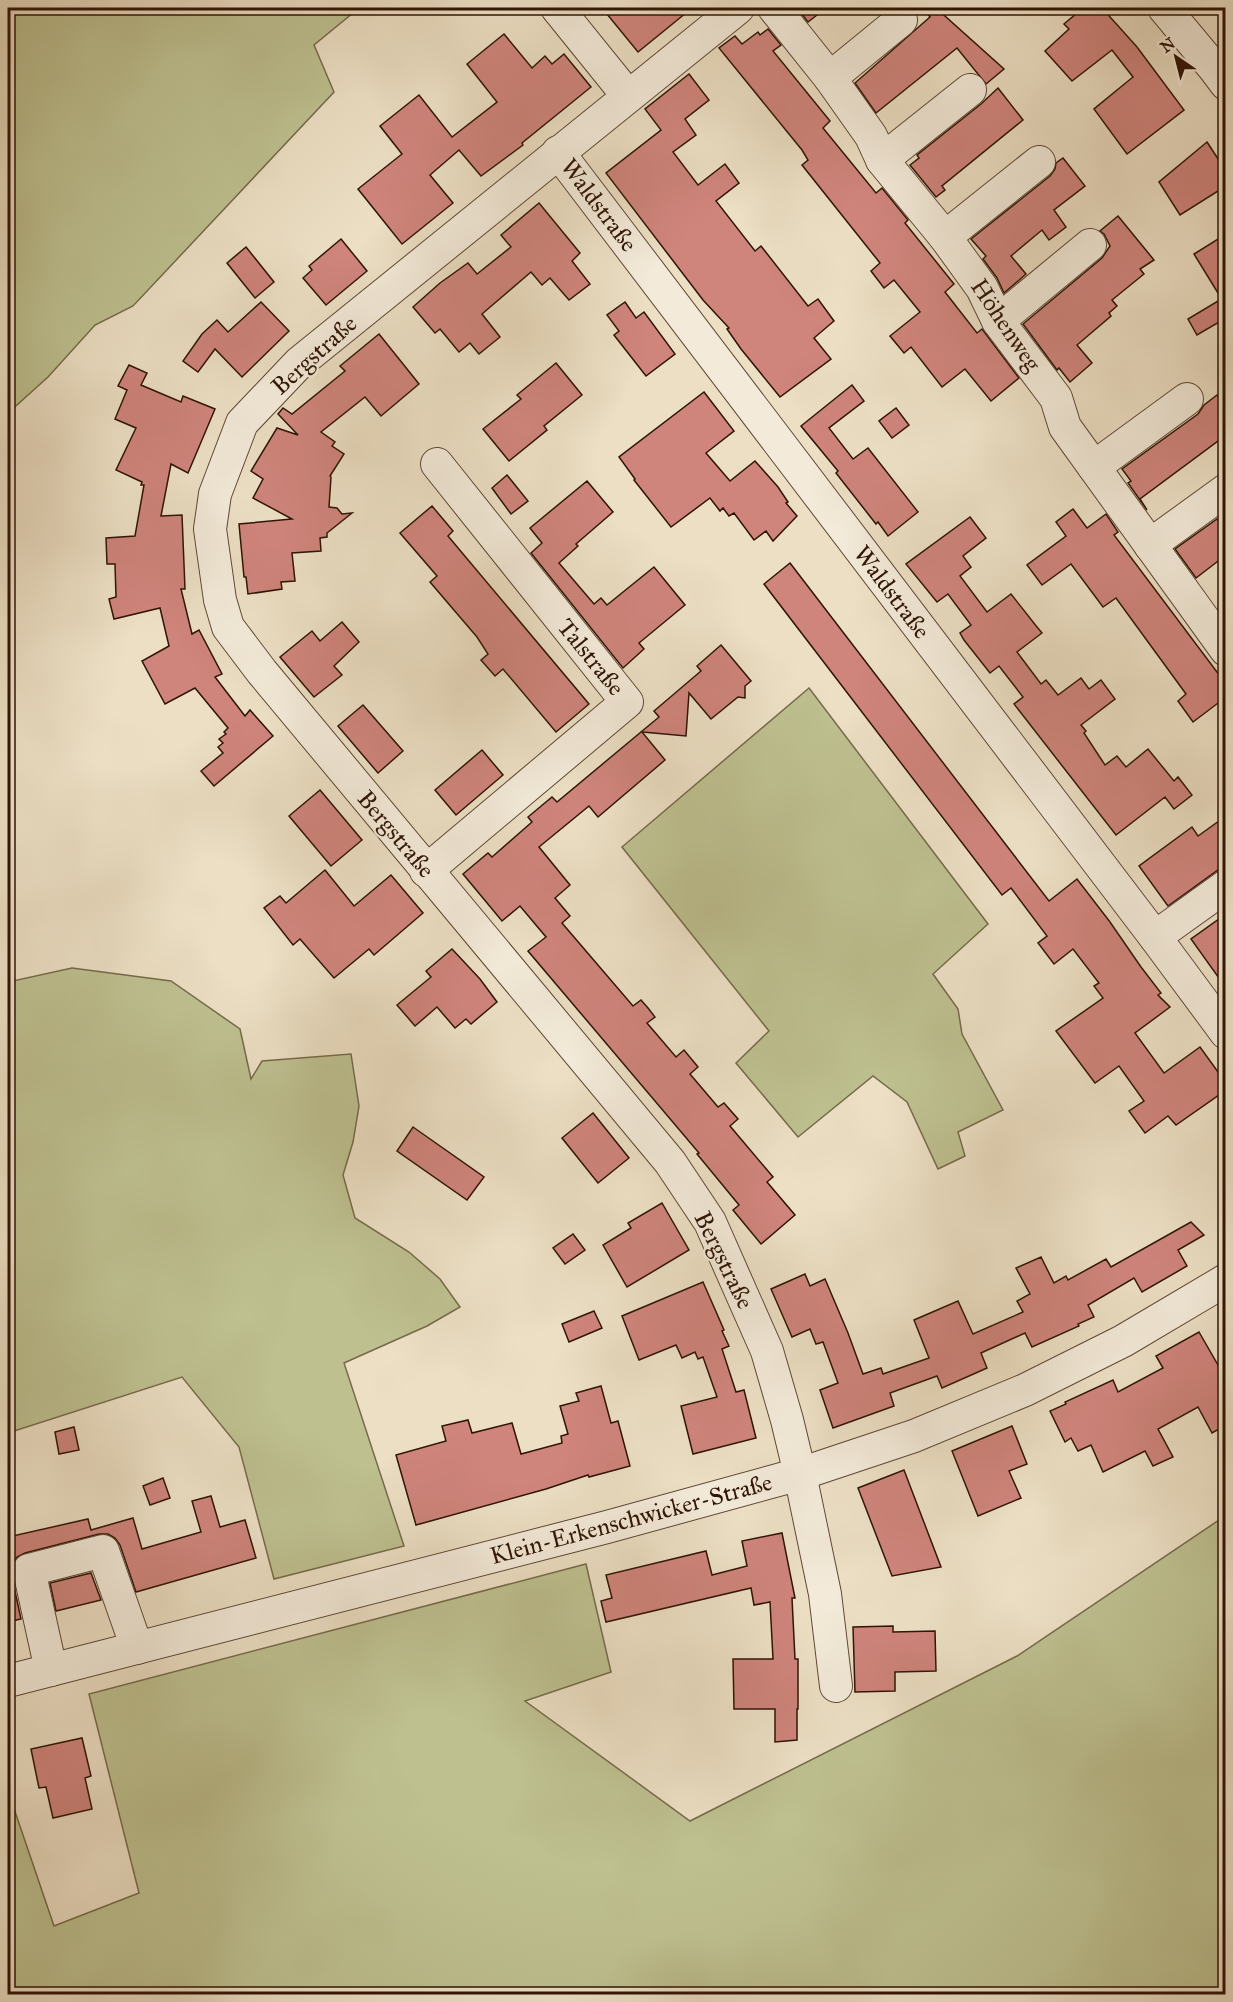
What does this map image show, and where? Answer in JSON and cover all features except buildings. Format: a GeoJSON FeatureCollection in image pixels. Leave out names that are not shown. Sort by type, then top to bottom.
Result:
{"type":"FeatureCollection","features":[{"type":"Feature","properties":{"kind":"street"},"geometry":{"type":"LineString","coordinates":[[557,8],[628,96]]}},
{"type":"Feature","properties":{"kind":"street","name":"Bergstraße"},"geometry":{"type":"LineString","coordinates":[[738,8],[299,363],[242,423],[215,494],[210,529],[220,600],[228,627],[262,672],[426,871],[670,1162],[711,1222],[766,1351],[787,1420],[825,1594],[836,1686]]}},
{"type":"Feature","properties":{"kind":"street","name":"Höhenweg"},"geometry":{"type":"LineString","coordinates":[[774,8],[830,78],[871,136],[882,160],[945,237],[982,288],[998,321],[1056,398],[1065,428],[1149,544],[1216,614],[1226,650]]}},
{"type":"Feature","properties":{"kind":"street"},"geometry":{"type":"LineString","coordinates":[[1164,8],[1226,84]]}},
{"type":"Feature","properties":{"kind":"street"},"geometry":{"type":"LineString","coordinates":[[830,78],[901,20]]}},
{"type":"Feature","properties":{"kind":"street"},"geometry":{"type":"LineString","coordinates":[[882,160],[970,90]]}},
{"type":"Feature","properties":{"kind":"street","name":"Waldstraße"},"geometry":{"type":"LineString","coordinates":[[558,152],[1155,937],[1226,1034]]}},
{"type":"Feature","properties":{"kind":"street"},"geometry":{"type":"LineString","coordinates":[[945,237],[1039,162]]}},
{"type":"Feature","properties":{"kind":"street"},"geometry":{"type":"LineString","coordinates":[[998,321],[1089,245]]}},
{"type":"Feature","properties":{"kind":"street"},"geometry":{"type":"LineString","coordinates":[[1094,467],[1187,399]]}},
{"type":"Feature","properties":{"kind":"street","name":"Talstraße"},"geometry":{"type":"LineString","coordinates":[[426,871],[627,702],[437,464]]}},
{"type":"Feature","properties":{"kind":"street"},"geometry":{"type":"LineString","coordinates":[[1149,544],[1226,490]]}},
{"type":"Feature","properties":{"kind":"street"},"geometry":{"type":"LineString","coordinates":[[1155,937],[1226,886]]}},
{"type":"Feature","properties":{"kind":"street","name":"Klein-Erkenschwicker-Straße"},"geometry":{"type":"LineString","coordinates":[[8,1681],[607,1527],[800,1474],[914,1436],[1025,1390],[1123,1341],[1226,1280]]}},
{"type":"Feature","properties":{"kind":"street"},"geometry":{"type":"LineString","coordinates":[[51,1670],[29,1570],[104,1551],[137,1648]]}},
{"type":"Feature","properties":{"kind":"green space"},"geometry":{"type":"Polygon","coordinates":[[[8,8],[359,8],[314,45],[334,92],[133,306],[95,325],[48,377],[8,413],[8,8]]]}},
{"type":"Feature","properties":{"kind":"green space"},"geometry":{"type":"Polygon","coordinates":[[[809,688],[988,924],[933,974],[958,1009],[962,1034],[1003,1110],[958,1132],[965,1156],[938,1169],[907,1102],[873,1076],[798,1137],[736,1063],[769,1031],[622,847],[809,688]]]}},
{"type":"Feature","properties":{"kind":"green space"},"geometry":{"type":"Polygon","coordinates":[[[72,968],[171,981],[240,1029],[251,1079],[262,1061],[351,1054],[359,1106],[353,1142],[343,1175],[355,1218],[409,1252],[440,1279],[460,1307],[427,1326],[344,1363],[404,1546],[274,1579],[239,1447],[182,1377],[8,1433],[8,982],[72,968]]]}},
{"type":"Feature","properties":{"kind":"green space"},"geometry":{"type":"Polygon","coordinates":[[[1225,1516],[1225,1994],[8,1994],[8,1791],[54,1926],[139,1893],[89,1694],[586,1564],[611,1672],[525,1701],[690,1821],[1017,1656],[1225,1516]]]}}]}
